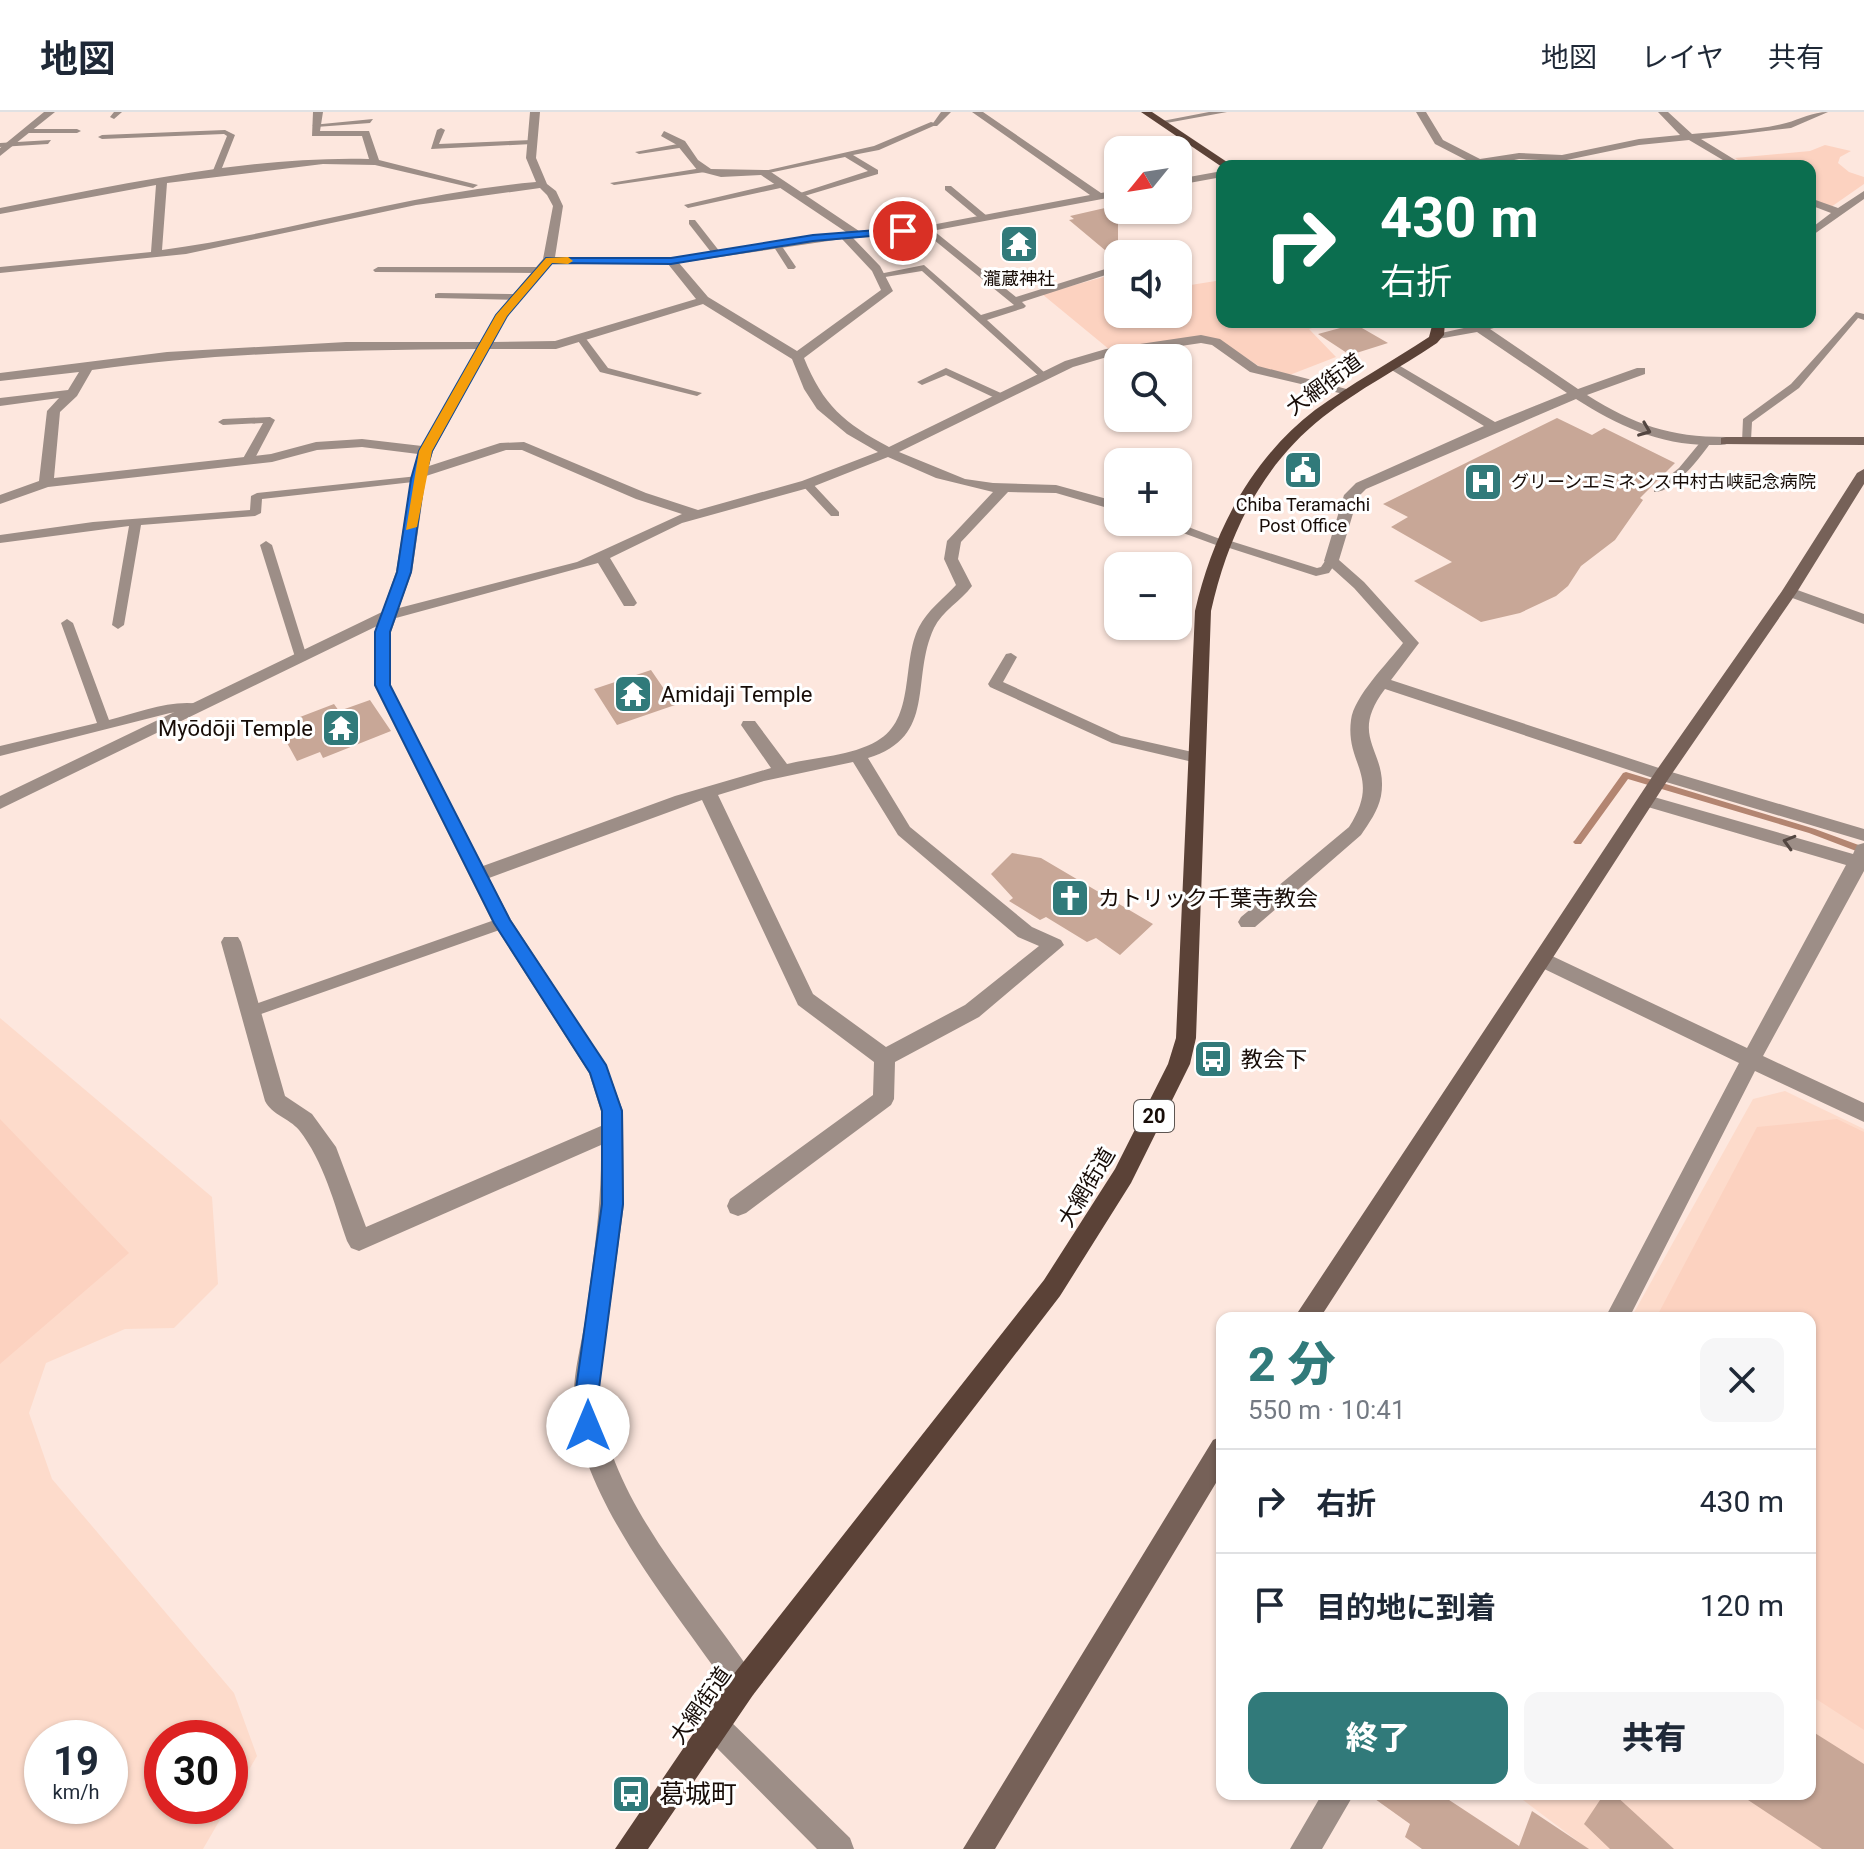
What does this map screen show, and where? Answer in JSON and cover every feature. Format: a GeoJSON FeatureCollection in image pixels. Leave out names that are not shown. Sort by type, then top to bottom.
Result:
{"type":"FeatureCollection","features":[{"type":"Feature","properties":{"kind":"main road"},"geometry":{"type":"LineString","coordinates":[[1146,112],[1219,160]]}},
{"type":"Feature","properties":{"kind":"main road","name":"大網街道"},"geometry":{"type":"LineString","coordinates":[[630,1849],[743,1685],[1052,1288],[1123,1176],[1179,1064],[1186,1038],[1203,611],[1221,542],[1262,473],[1297,432],[1391,366],[1438,328]]}},
{"type":"Feature","properties":{"kind":"street"},"geometry":{"type":"LineString","coordinates":[[0,153],[50,112]]}},
{"type":"Feature","properties":{"kind":"street"},"geometry":{"type":"LineString","coordinates":[[318,112],[315,134],[366,133],[375,162]]}},
{"type":"Feature","properties":{"kind":"street"},"geometry":{"type":"LineString","coordinates":[[535,112],[531,158],[542,185],[552,193],[558,206],[544,265],[502,315],[426,451],[419,476],[404,572],[386,616],[382,685],[503,923],[599,1071],[612,1111],[613,1204],[586,1396],[588,1426],[597,1459],[619,1507],[743,1685]]}},
{"type":"Feature","properties":{"kind":"street"},"geometry":{"type":"LineString","coordinates":[[934,124],[946,112]]}},
{"type":"Feature","properties":{"kind":"street"},"geometry":{"type":"LineString","coordinates":[[977,112],[1100,197]]}},
{"type":"Feature","properties":{"kind":"street"},"geometry":{"type":"LineString","coordinates":[[1421,112],[1439,142],[1473,160]]}},
{"type":"Feature","properties":{"kind":"street"},"geometry":{"type":"LineString","coordinates":[[1663,112],[1680,131],[1730,160]]}},
{"type":"Feature","properties":{"kind":"street"},"geometry":{"type":"LineString","coordinates":[[1503,160],[1519,156],[1562,158],[1639,142],[1791,125],[1823,112]]}},
{"type":"Feature","properties":{"kind":"street"},"geometry":{"type":"LineString","coordinates":[[664,134],[683,145],[691,160],[702,170],[722,174],[752,170],[764,172],[850,234],[882,276],[887,291],[797,357]]}},
{"type":"Feature","properties":{"kind":"street"},"geometry":{"type":"LineString","coordinates":[[0,211],[162,181],[323,161],[375,162],[485,188]]}},
{"type":"Feature","properties":{"kind":"street"},"geometry":{"type":"LineString","coordinates":[[1192,179],[1216,175]]}},
{"type":"Feature","properties":{"kind":"street"},"geometry":{"type":"LineString","coordinates":[[156,255],[162,181]]}},
{"type":"Feature","properties":{"kind":"street"},"geometry":{"type":"LineString","coordinates":[[0,270],[156,255],[226,243],[388,205],[485,188],[542,185]]}},
{"type":"Feature","properties":{"kind":"street"},"geometry":{"type":"LineString","coordinates":[[1816,229],[1864,194]]}},
{"type":"Feature","properties":{"kind":"street"},"geometry":{"type":"LineString","coordinates":[[544,265],[671,261],[850,234],[926,229],[1104,196]]}},
{"type":"Feature","properties":{"kind":"street"},"geometry":{"type":"LineString","coordinates":[[1816,203],[1838,212]]}},
{"type":"Feature","properties":{"kind":"street"},"geometry":{"type":"LineString","coordinates":[[671,261],[704,300],[797,357],[814,397],[838,422],[889,452],[943,476],[977,486],[1037,487],[1080,493],[1104,502]]}},
{"type":"Feature","properties":{"kind":"street"},"geometry":{"type":"LineString","coordinates":[[0,377],[167,356],[346,346],[556,345],[704,300]]}},
{"type":"Feature","properties":{"kind":"street"},"geometry":{"type":"LineString","coordinates":[[1438,328],[1480,328],[1577,392],[1651,433],[1678,440],[1864,441]]}},
{"type":"Feature","properties":{"kind":"street"},"geometry":{"type":"LineString","coordinates":[[0,803],[386,616],[527,582],[602,557],[660,527],[696,514],[807,484],[889,452],[1041,375],[1106,353],[1201,339],[1216,342],[1254,369],[1352,392]]}},
{"type":"Feature","properties":{"kind":"street"},"geometry":{"type":"LineString","coordinates":[[1391,366],[1493,426]]}},
{"type":"Feature","properties":{"kind":"street"},"geometry":{"type":"LineString","coordinates":[[46,483],[54,411],[72,393],[88,367]]}},
{"type":"Feature","properties":{"kind":"street"},"geometry":{"type":"LineString","coordinates":[[1248,922],[1355,831],[1367,816],[1374,780],[1358,717],[1411,643],[1359,585],[1331,561],[1351,495],[1361,486],[1493,426],[1577,392],[1641,371]]}},
{"type":"Feature","properties":{"kind":"street"},"geometry":{"type":"LineString","coordinates":[[0,402],[72,393]]}},
{"type":"Feature","properties":{"kind":"street"},"geometry":{"type":"LineString","coordinates":[[0,500],[46,483],[247,462],[316,446],[362,443],[426,451]]}},
{"type":"Feature","properties":{"kind":"street"},"geometry":{"type":"LineString","coordinates":[[419,476],[505,446],[524,446],[641,496],[696,514]]}},
{"type":"Feature","properties":{"kind":"street"},"geometry":{"type":"LineString","coordinates":[[1310,1312],[1655,788],[1789,592],[1864,473]]}},
{"type":"Feature","properties":{"kind":"street"},"geometry":{"type":"LineString","coordinates":[[480,874],[708,793],[782,770],[857,755],[886,742],[901,731],[907,719],[914,665],[928,625],[964,586],[951,559],[954,541],[1004,488]]}},
{"type":"Feature","properties":{"kind":"street"},"geometry":{"type":"LineString","coordinates":[[1192,532],[1221,542]]}},
{"type":"Feature","properties":{"kind":"street"},"geometry":{"type":"LineString","coordinates":[[602,557],[629,603]]}},
{"type":"Feature","properties":{"kind":"street"},"geometry":{"type":"LineString","coordinates":[[1789,592],[1864,619]]}},
{"type":"Feature","properties":{"kind":"street"},"geometry":{"type":"LineString","coordinates":[[1383,683],[1655,788],[1862,853]]}},
{"type":"Feature","properties":{"kind":"street"},"geometry":{"type":"LineString","coordinates":[[749,725],[782,770]]}},
{"type":"Feature","properties":{"kind":"street"},"geometry":{"type":"LineString","coordinates":[[857,755],[904,831],[1025,932],[1054,945],[972,1011],[885,1058]]}},
{"type":"Feature","properties":{"kind":"street"},"geometry":{"type":"LineString","coordinates":[[1655,788],[1862,853]]}},
{"type":"Feature","properties":{"kind":"street"},"geometry":{"type":"LineString","coordinates":[[708,793],[805,999],[885,1058]]}},
{"type":"Feature","properties":{"kind":"street"},"geometry":{"type":"LineString","coordinates":[[1620,1312],[1862,853]]}},
{"type":"Feature","properties":{"kind":"street"},"geometry":{"type":"LineString","coordinates":[[231,942],[276,1101],[304,1120],[328,1154],[359,1241],[612,1131]]}},
{"type":"Feature","properties":{"kind":"street"},"geometry":{"type":"LineString","coordinates":[[1543,960],[1864,1113]]}},
{"type":"Feature","properties":{"kind":"street"},"geometry":{"type":"LineString","coordinates":[[738,1206],[883,1099],[885,1058]]}},
{"type":"Feature","properties":{"kind":"street"},"geometry":{"type":"LineString","coordinates":[[978,1849],[1216,1459]]}},
{"type":"Feature","properties":{"kind":"street"},"geometry":{"type":"LineString","coordinates":[[715,1726],[839,1849]]}},
{"type":"Feature","properties":{"kind":"street"},"geometry":{"type":"LineString","coordinates":[[1305,1849],[1335,1800]]}},
{"type":"Feature","properties":{"kind":"lane"},"geometry":{"type":"LineString","coordinates":[[1161,122],[1223,112]]}},
{"type":"Feature","properties":{"kind":"lane"},"geometry":{"type":"LineString","coordinates":[[316,125],[370,121]]}},
{"type":"Feature","properties":{"kind":"lane"},"geometry":{"type":"LineString","coordinates":[[764,172],[848,156],[934,124]]}},
{"type":"Feature","properties":{"kind":"lane"},"geometry":{"type":"LineString","coordinates":[[441,130],[434,147],[532,142]]}},
{"type":"Feature","properties":{"kind":"lane"},"geometry":{"type":"LineString","coordinates":[[25,131],[77,131]]}},
{"type":"Feature","properties":{"kind":"lane"},"geometry":{"type":"LineString","coordinates":[[102,137],[225,132],[231,135],[216,173]]}},
{"type":"Feature","properties":{"kind":"lane"},"geometry":{"type":"LineString","coordinates":[[6,145],[48,142]]}},
{"type":"Feature","properties":{"kind":"lane"},"geometry":{"type":"LineString","coordinates":[[639,152],[683,145]]}},
{"type":"Feature","properties":{"kind":"lane"},"geometry":{"type":"LineString","coordinates":[[798,195],[875,172],[848,156]]}},
{"type":"Feature","properties":{"kind":"lane"},"geometry":{"type":"LineString","coordinates":[[614,183],[702,170]]}},
{"type":"Feature","properties":{"kind":"lane"},"geometry":{"type":"LineString","coordinates":[[688,205],[782,185]]}},
{"type":"Feature","properties":{"kind":"lane"},"geometry":{"type":"LineString","coordinates":[[948,188],[984,218]]}},
{"type":"Feature","properties":{"kind":"lane"},"geometry":{"type":"LineString","coordinates":[[692,222],[717,254]]}},
{"type":"Feature","properties":{"kind":"lane"},"geometry":{"type":"LineString","coordinates":[[926,229],[962,261],[1018,300],[1021,306],[980,319]]}},
{"type":"Feature","properties":{"kind":"lane"},"geometry":{"type":"LineString","coordinates":[[776,244],[791,267]]}},
{"type":"Feature","properties":{"kind":"lane"},"geometry":{"type":"LineString","coordinates":[[378,270],[544,265]]}},
{"type":"Feature","properties":{"kind":"lane"},"geometry":{"type":"LineString","coordinates":[[882,276],[924,268],[1041,375]]}},
{"type":"Feature","properties":{"kind":"lane"},"geometry":{"type":"LineString","coordinates":[[1018,300],[1104,272]]}},
{"type":"Feature","properties":{"kind":"lane"},"geometry":{"type":"LineString","coordinates":[[438,296],[517,297]]}},
{"type":"Feature","properties":{"kind":"lane"},"geometry":{"type":"LineString","coordinates":[[1746,440],[1747,421],[1795,386],[1856,315],[1864,317]]}},
{"type":"Feature","properties":{"kind":"lane"},"geometry":{"type":"LineString","coordinates":[[581,338],[604,370],[697,393]]}},
{"type":"Feature","properties":{"kind":"lane"},"geometry":{"type":"LineString","coordinates":[[922,382],[946,371],[999,396]]}},
{"type":"Feature","properties":{"kind":"lane"},"geometry":{"type":"LineString","coordinates":[[223,422],[270,420],[247,462]]}},
{"type":"Feature","properties":{"kind":"lane"},"geometry":{"type":"LineString","coordinates":[[1658,490],[1683,470],[1707,441]]}},
{"type":"Feature","properties":{"kind":"lane"},"geometry":{"type":"LineString","coordinates":[[0,539],[93,525],[255,513],[257,496],[419,476]]}},
{"type":"Feature","properties":{"kind":"lane"},"geometry":{"type":"LineString","coordinates":[[807,484],[835,514]]}},
{"type":"Feature","properties":{"kind":"lane"},"geometry":{"type":"LineString","coordinates":[[118,625],[135,524]]}},
{"type":"Feature","properties":{"kind":"lane"},"geometry":{"type":"LineString","coordinates":[[1221,542],[1316,572],[1325,570],[1331,561]]}},
{"type":"Feature","properties":{"kind":"lane"},"geometry":{"type":"LineString","coordinates":[[266,545],[301,657]]}},
{"type":"Feature","properties":{"kind":"lane"},"geometry":{"type":"LineString","coordinates":[[67,623],[104,724]]}},
{"type":"Feature","properties":{"kind":"lane"},"geometry":{"type":"LineString","coordinates":[[1011,657],[995,684],[1117,740],[1197,758]]}},
{"type":"Feature","properties":{"kind":"lane"},"geometry":{"type":"LineString","coordinates":[[0,751],[170,709],[195,707]]}},
{"type":"Feature","properties":{"kind":"lane"},"geometry":{"type":"LineString","coordinates":[[250,1012],[503,923]]}},
{"type":"Feature","properties":{"kind":"shaded area"},"geometry":{"type":"Polygon","coordinates":[[[1825,145],[1851,151],[1840,157],[1838,163],[1849,172],[1864,177],[1864,184],[1831,207],[1816,201],[1816,160],[1735,158],[1810,151],[1825,145]]]}},
{"type":"Feature","properties":{"kind":"shaded area"},"geometry":{"type":"Polygon","coordinates":[[[1104,277],[1104,328],[1192,328],[1192,285],[1216,281],[1216,328],[1312,328],[1309,329],[1336,357],[1287,376],[1260,367],[1218,339],[1104,345],[1042,294],[1104,277]]]}},
{"type":"Feature","properties":{"kind":"shaded area"},"geometry":{"type":"Polygon","coordinates":[[[0,1018],[212,1197],[218,1284],[174,1328],[125,1329],[46,1363],[29,1413],[52,1479],[234,1693],[244,1720],[144,1720],[144,1824],[218,1824],[203,1849],[0,1849],[0,1018]]]}},
{"type":"Feature","properties":{"kind":"shaded area"},"geometry":{"type":"Polygon","coordinates":[[[1785,1091],[1864,1129],[1864,1849],[1588,1849],[1523,1800],[1816,1800],[1816,1312],[1634,1312],[1753,1099],[1785,1091]]]}},
{"type":"Feature","properties":{"kind":"shaded area"},"geometry":{"type":"Polygon","coordinates":[[[0,1119],[129,1253],[0,1364],[0,1119]]]}},
{"type":"Feature","properties":{"kind":"shaded area"},"geometry":{"type":"Polygon","coordinates":[[[1837,1119],[1864,1132],[1864,1730],[1816,1699],[1816,1312],[1659,1312],[1757,1127],[1837,1119]]]}},
{"type":"Feature","properties":{"kind":"shaded area"},"geometry":{"type":"Polygon","coordinates":[[[248,1731],[257,1756],[248,1771],[248,1731]]]}},
{"type":"Feature","properties":{"kind":"building"},"geometry":{"type":"Polygon","coordinates":[[[1104,208],[1104,224],[1118,224],[1118,240],[1104,240],[1104,249],[1069,220],[1074,219],[1070,216],[1104,208]]]}},
{"type":"Feature","properties":{"kind":"building"},"geometry":{"type":"Polygon","coordinates":[[[1340,328],[1362,328],[1388,343],[1350,355],[1318,334],[1340,328]]]}},
{"type":"Feature","properties":{"kind":"building"},"geometry":{"type":"Polygon","coordinates":[[[1557,418],[1592,435],[1604,428],[1675,463],[1640,498],[1643,500],[1615,540],[1581,566],[1568,586],[1556,596],[1520,613],[1481,622],[1414,581],[1452,562],[1391,527],[1408,517],[1383,504],[1557,418]]]}},
{"type":"Feature","properties":{"kind":"building","name":"Amidaji Temple"},"geometry":{"type":"Polygon","coordinates":[[[651,670],[675,705],[617,725],[594,689],[651,670]]]}},
{"type":"Feature","properties":{"kind":"building","name":"Myōdōji Temple"},"geometry":{"type":"Polygon","coordinates":[[[370,700],[391,731],[323,758],[320,752],[297,761],[281,732],[304,724],[300,717],[334,704],[339,711],[370,700]]]}},
{"type":"Feature","properties":{"kind":"building"},"geometry":{"type":"Polygon","coordinates":[[[1012,853],[1041,858],[1153,924],[1120,955],[1096,938],[1087,942],[1046,917],[1040,920],[1009,901],[1013,898],[991,874],[1012,853]]]}},
{"type":"Feature","properties":{"kind":"building"},"geometry":{"type":"Polygon","coordinates":[[[1816,1734],[1864,1764],[1864,1849],[1822,1849],[1748,1800],[1816,1800],[1816,1734]]]}},
{"type":"Feature","properties":{"kind":"building"},"geometry":{"type":"Polygon","coordinates":[[[1376,1800],[1449,1800],[1519,1846],[1532,1811],[1589,1849],[1422,1849],[1405,1837],[1410,1824],[1376,1800]]]}},
{"type":"Feature","properties":{"kind":"building"},"geometry":{"type":"Polygon","coordinates":[[[1600,1800],[1621,1800],[1674,1849],[1610,1849],[1584,1824],[1600,1800]]]}},
{"type":"Feature","properties":{"kind":"waterway"},"geometry":{"type":"LineString","coordinates":[[1578,842],[1626,775],[1812,831],[1864,851]]}},
{"type":"Feature","properties":{"kind":"slow traffic"},"geometry":{"type":"LineString","coordinates":[[410,527],[426,451],[502,315],[549,260],[568,261]]}},
{"type":"Feature","properties":{"kind":"place","name":"瀧蔵神社"},"geometry":{"type":"Point","coordinates":[1019,244]}},
{"type":"Feature","properties":{"kind":"place","name":"Chiba Teramachi Post Office"},"geometry":{"type":"Point","coordinates":[1303,470]}},
{"type":"Feature","properties":{"kind":"place","name":"グリーンエミネンス中村古峡記念病院"},"geometry":{"type":"Point","coordinates":[1483,482]}},
{"type":"Feature","properties":{"kind":"place","name":"Amidaji Temple"},"geometry":{"type":"Point","coordinates":[633,694]}},
{"type":"Feature","properties":{"kind":"place","name":"Myōdōji Temple"},"geometry":{"type":"Point","coordinates":[341,728]}},
{"type":"Feature","properties":{"kind":"place","name":"カトリック千葉寺教会"},"geometry":{"type":"Point","coordinates":[1070,898]}},
{"type":"Feature","properties":{"kind":"place","name":"教会下"},"geometry":{"type":"Point","coordinates":[1213,1059]}},
{"type":"Feature","properties":{"kind":"place","name":"葛城町"},"geometry":{"type":"Point","coordinates":[631,1794]}},
{"type":"Feature","properties":{"kind":"route"},"geometry":{"type":"LineString","coordinates":[[588,1426],[586,1396],[613,1204],[612,1111],[599,1071],[503,923],[382,685],[383,632],[386,616],[404,572],[418,479],[426,451],[502,315],[549,260],[671,261],[813,238],[903,231]]}}]}
